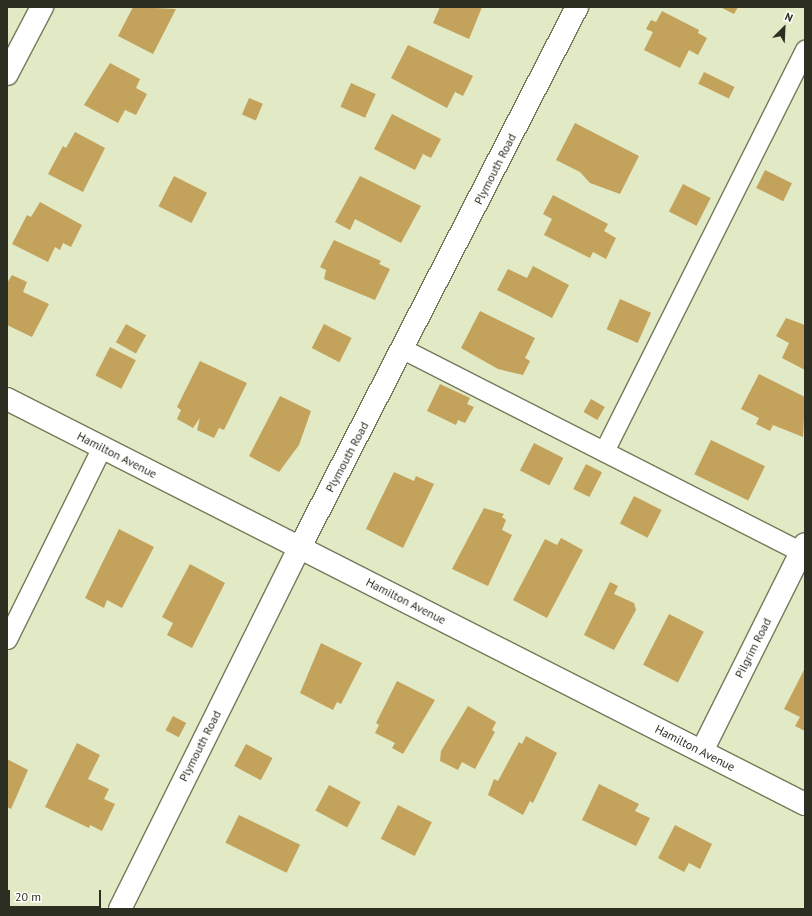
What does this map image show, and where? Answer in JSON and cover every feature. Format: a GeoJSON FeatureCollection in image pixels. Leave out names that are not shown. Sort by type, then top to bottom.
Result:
{"type":"FeatureCollection","features":[{"type":"Feature","properties":{"kind":"street"},"geometry":{"type":"LineString","coordinates":[[7,74],[42,7]]}},
{"type":"Feature","properties":{"kind":"street","name":"Plymouth Road"},"geometry":{"type":"LineString","coordinates":[[120,909],[300,547],[403,349],[577,7]]}},
{"type":"Feature","properties":{"kind":"street","name":"Hamilton Avenue"},"geometry":{"type":"LineString","coordinates":[[7,399],[805,804]]}},
{"type":"Feature","properties":{"kind":"street","name":"Pilgrim Road"},"geometry":{"type":"LineString","coordinates":[[702,751],[803,548]]}},
{"type":"Feature","properties":{"kind":"lane"},"geometry":{"type":"LineString","coordinates":[[604,451],[805,50]]}},
{"type":"Feature","properties":{"kind":"lane"},"geometry":{"type":"LineString","coordinates":[[403,349],[604,451],[803,548]]}},
{"type":"Feature","properties":{"kind":"lane"},"geometry":{"type":"LineString","coordinates":[[7,639],[102,447]]}},
{"type":"Feature","properties":{"kind":"building"},"geometry":{"type":"Polygon","coordinates":[[[133,7],[176,9],[153,54],[118,36],[133,7]]]}},
{"type":"Feature","properties":{"kind":"building"},"geometry":{"type":"Polygon","coordinates":[[[440,7],[482,7],[469,39],[433,23],[440,7]]]}},
{"type":"Feature","properties":{"kind":"building"},"geometry":{"type":"Polygon","coordinates":[[[720,7],[738,7],[734,14],[720,7]]]}},
{"type":"Feature","properties":{"kind":"building"},"geometry":{"type":"Polygon","coordinates":[[[662,11],[699,30],[698,33],[707,38],[698,55],[689,50],[680,68],[644,50],[653,32],[646,29],[651,20],[656,22],[662,11]]]}},
{"type":"Feature","properties":{"kind":"building"},"geometry":{"type":"Polygon","coordinates":[[[408,45],[473,76],[463,96],[455,92],[447,108],[391,78],[408,45]]]}},
{"type":"Feature","properties":{"kind":"building"},"geometry":{"type":"Polygon","coordinates":[[[110,63],[140,79],[136,88],[147,94],[136,115],[125,110],[118,123],[84,105],[110,63]]]}},
{"type":"Feature","properties":{"kind":"building"},"geometry":{"type":"Polygon","coordinates":[[[704,72],[735,87],[729,99],[698,84],[704,72]]]}},
{"type":"Feature","properties":{"kind":"building"},"geometry":{"type":"Polygon","coordinates":[[[351,83],[376,94],[365,118],[340,107],[351,83]]]}},
{"type":"Feature","properties":{"kind":"building"},"geometry":{"type":"Polygon","coordinates":[[[249,98],[263,104],[256,120],[242,115],[249,98]]]}},
{"type":"Feature","properties":{"kind":"building"},"geometry":{"type":"Polygon","coordinates":[[[392,114],[441,139],[431,158],[423,154],[415,170],[374,149],[392,114]]]}},
{"type":"Feature","properties":{"kind":"building"},"geometry":{"type":"Polygon","coordinates":[[[575,123],[639,156],[620,194],[590,183],[580,172],[556,160],[575,123]]]}},
{"type":"Feature","properties":{"kind":"building"},"geometry":{"type":"Polygon","coordinates":[[[75,132],[105,148],[83,192],[48,174],[63,146],[66,148],[75,132]]]}},
{"type":"Feature","properties":{"kind":"building"},"geometry":{"type":"Polygon","coordinates":[[[765,170],[792,183],[783,201],[756,188],[765,170]]]}},
{"type":"Feature","properties":{"kind":"building"},"geometry":{"type":"Polygon","coordinates":[[[174,176],[207,193],[192,223],[159,206],[174,176]]]}},
{"type":"Feature","properties":{"kind":"building"},"geometry":{"type":"Polygon","coordinates":[[[360,176],[421,206],[401,243],[355,219],[350,230],[335,222],[360,176]]]}},
{"type":"Feature","properties":{"kind":"building"},"geometry":{"type":"Polygon","coordinates":[[[683,184],[711,198],[697,226],[669,212],[683,184]]]}},
{"type":"Feature","properties":{"kind":"building"},"geometry":{"type":"Polygon","coordinates":[[[553,195],[608,224],[604,231],[616,238],[606,259],[593,252],[590,258],[544,235],[552,219],[543,214],[553,195]]]}},
{"type":"Feature","properties":{"kind":"building"},"geometry":{"type":"Polygon","coordinates":[[[40,202],[82,225],[71,247],[63,243],[60,250],[55,247],[48,262],[12,244],[27,215],[31,217],[40,202]]]}},
{"type":"Feature","properties":{"kind":"building"},"geometry":{"type":"Polygon","coordinates":[[[334,240],[381,261],[379,264],[390,269],[375,300],[324,279],[326,270],[320,267],[334,240]]]}},
{"type":"Feature","properties":{"kind":"building"},"geometry":{"type":"Polygon","coordinates":[[[533,266],[569,285],[552,318],[497,290],[508,269],[527,278],[533,266]]]}},
{"type":"Feature","properties":{"kind":"building"},"geometry":{"type":"Polygon","coordinates":[[[12,275],[27,282],[23,292],[49,304],[32,337],[7,325],[7,283],[12,275]]]}},
{"type":"Feature","properties":{"kind":"building"},"geometry":{"type":"Polygon","coordinates":[[[620,299],[651,313],[638,343],[607,329],[620,299]]]}},
{"type":"Feature","properties":{"kind":"building"},"geometry":{"type":"Polygon","coordinates":[[[480,311],[535,338],[525,358],[530,361],[523,375],[498,369],[461,348],[480,311]]]}},
{"type":"Feature","properties":{"kind":"building"},"geometry":{"type":"Polygon","coordinates":[[[786,318],[805,325],[805,370],[782,358],[789,343],[776,336],[786,318]]]}},
{"type":"Feature","properties":{"kind":"building"},"geometry":{"type":"Polygon","coordinates":[[[126,324],[146,335],[136,354],[116,342],[126,324]]]}},
{"type":"Feature","properties":{"kind":"building"},"geometry":{"type":"Polygon","coordinates":[[[324,324],[352,338],[339,362],[312,348],[324,324]]]}},
{"type":"Feature","properties":{"kind":"building"},"geometry":{"type":"Polygon","coordinates":[[[110,347],[136,360],[121,389],[95,376],[110,347]]]}},
{"type":"Feature","properties":{"kind":"building"},"geometry":{"type":"Polygon","coordinates":[[[200,361],[247,383],[224,430],[219,428],[214,438],[197,430],[200,418],[193,428],[177,419],[181,410],[177,407],[200,361]]]}},
{"type":"Feature","properties":{"kind":"building"},"geometry":{"type":"Polygon","coordinates":[[[759,374],[805,397],[803,437],[773,425],[770,431],[756,424],[759,418],[741,409],[759,374]]]}},
{"type":"Feature","properties":{"kind":"building"},"geometry":{"type":"Polygon","coordinates":[[[440,384],[470,398],[467,404],[474,407],[465,423],[458,420],[456,425],[427,411],[440,384]]]}},
{"type":"Feature","properties":{"kind":"building"},"geometry":{"type":"Polygon","coordinates":[[[280,396],[311,411],[299,445],[279,472],[249,456],[280,396]]]}},
{"type":"Feature","properties":{"kind":"building"},"geometry":{"type":"Polygon","coordinates":[[[591,399],[605,407],[597,420],[584,412],[591,399]]]}},
{"type":"Feature","properties":{"kind":"building"},"geometry":{"type":"Polygon","coordinates":[[[711,440],[765,466],[748,500],[694,474],[711,440]]]}},
{"type":"Feature","properties":{"kind":"building"},"geometry":{"type":"Polygon","coordinates":[[[534,443],[563,458],[549,486],[520,471],[534,443]]]}},
{"type":"Feature","properties":{"kind":"building"},"geometry":{"type":"Polygon","coordinates":[[[586,464],[602,472],[589,497],[573,489],[586,464]]]}},
{"type":"Feature","properties":{"kind":"building"},"geometry":{"type":"Polygon","coordinates":[[[394,472],[414,481],[416,476],[434,484],[403,548],[366,529],[394,472]]]}},
{"type":"Feature","properties":{"kind":"building"},"geometry":{"type":"Polygon","coordinates":[[[634,496],[662,510],[648,538],[620,524],[634,496]]]}},
{"type":"Feature","properties":{"kind":"building"},"geometry":{"type":"Polygon","coordinates":[[[484,508],[504,514],[502,517],[506,520],[502,530],[512,535],[488,586],[452,569],[484,508]]]}},
{"type":"Feature","properties":{"kind":"building"},"geometry":{"type":"Polygon","coordinates":[[[119,529],[154,547],[122,608],[107,600],[104,608],[85,598],[119,529]]]}},
{"type":"Feature","properties":{"kind":"building"},"geometry":{"type":"Polygon","coordinates":[[[561,538],[583,550],[547,618],[513,600],[545,539],[557,545],[561,538]]]}},
{"type":"Feature","properties":{"kind":"building"},"geometry":{"type":"Polygon","coordinates":[[[190,564],[225,583],[192,648],[167,635],[173,623],[162,617],[190,564]]]}},
{"type":"Feature","properties":{"kind":"building"},"geometry":{"type":"Polygon","coordinates":[[[610,582],[618,586],[614,594],[634,603],[636,610],[614,650],[584,635],[610,582]]]}},
{"type":"Feature","properties":{"kind":"building"},"geometry":{"type":"Polygon","coordinates":[[[669,614],[704,632],[678,682],[643,665],[669,614]]]}},
{"type":"Feature","properties":{"kind":"building"},"geometry":{"type":"Polygon","coordinates":[[[321,643],[362,663],[341,704],[337,702],[333,710],[300,693],[321,643]]]}},
{"type":"Feature","properties":{"kind":"building"},"geometry":{"type":"Polygon","coordinates":[[[805,668],[805,731],[795,726],[800,717],[784,709],[805,668]]]}},
{"type":"Feature","properties":{"kind":"building"},"geometry":{"type":"Polygon","coordinates":[[[397,681],[435,700],[403,754],[392,748],[395,743],[375,733],[379,725],[376,723],[397,681]]]}},
{"type":"Feature","properties":{"kind":"building"},"geometry":{"type":"Polygon","coordinates":[[[468,706],[496,722],[492,730],[495,732],[475,769],[462,762],[458,770],[440,761],[441,751],[468,706]]]}},
{"type":"Feature","properties":{"kind":"building"},"geometry":{"type":"Polygon","coordinates":[[[173,716],[186,723],[179,737],[165,730],[173,716]]]}},
{"type":"Feature","properties":{"kind":"building"},"geometry":{"type":"Polygon","coordinates":[[[526,736],[557,753],[533,803],[530,801],[523,815],[488,795],[494,779],[498,781],[519,742],[522,744],[526,736]]]}},
{"type":"Feature","properties":{"kind":"building"},"geometry":{"type":"Polygon","coordinates":[[[77,743],[100,755],[88,779],[109,789],[104,799],[115,804],[102,831],[90,825],[89,828],[45,807],[77,743]]]}},
{"type":"Feature","properties":{"kind":"building"},"geometry":{"type":"Polygon","coordinates":[[[246,744],[272,758],[261,780],[234,766],[246,744]]]}},
{"type":"Feature","properties":{"kind":"building"},"geometry":{"type":"Polygon","coordinates":[[[7,759],[28,770],[11,809],[7,807],[7,759]]]}},
{"type":"Feature","properties":{"kind":"building"},"geometry":{"type":"Polygon","coordinates":[[[599,784],[639,804],[635,811],[650,818],[636,846],[582,820],[599,784]]]}},
{"type":"Feature","properties":{"kind":"building"},"geometry":{"type":"Polygon","coordinates":[[[329,785],[361,802],[347,828],[315,811],[329,785]]]}},
{"type":"Feature","properties":{"kind":"building"},"geometry":{"type":"Polygon","coordinates":[[[398,805],[432,822],[415,856],[381,839],[398,805]]]}},
{"type":"Feature","properties":{"kind":"building"},"geometry":{"type":"Polygon","coordinates":[[[239,815],[300,845],[287,873],[225,843],[239,815]]]}},
{"type":"Feature","properties":{"kind":"building"},"geometry":{"type":"Polygon","coordinates":[[[675,825],[712,844],[700,869],[689,863],[684,872],[658,858],[675,825]]]}}]}
